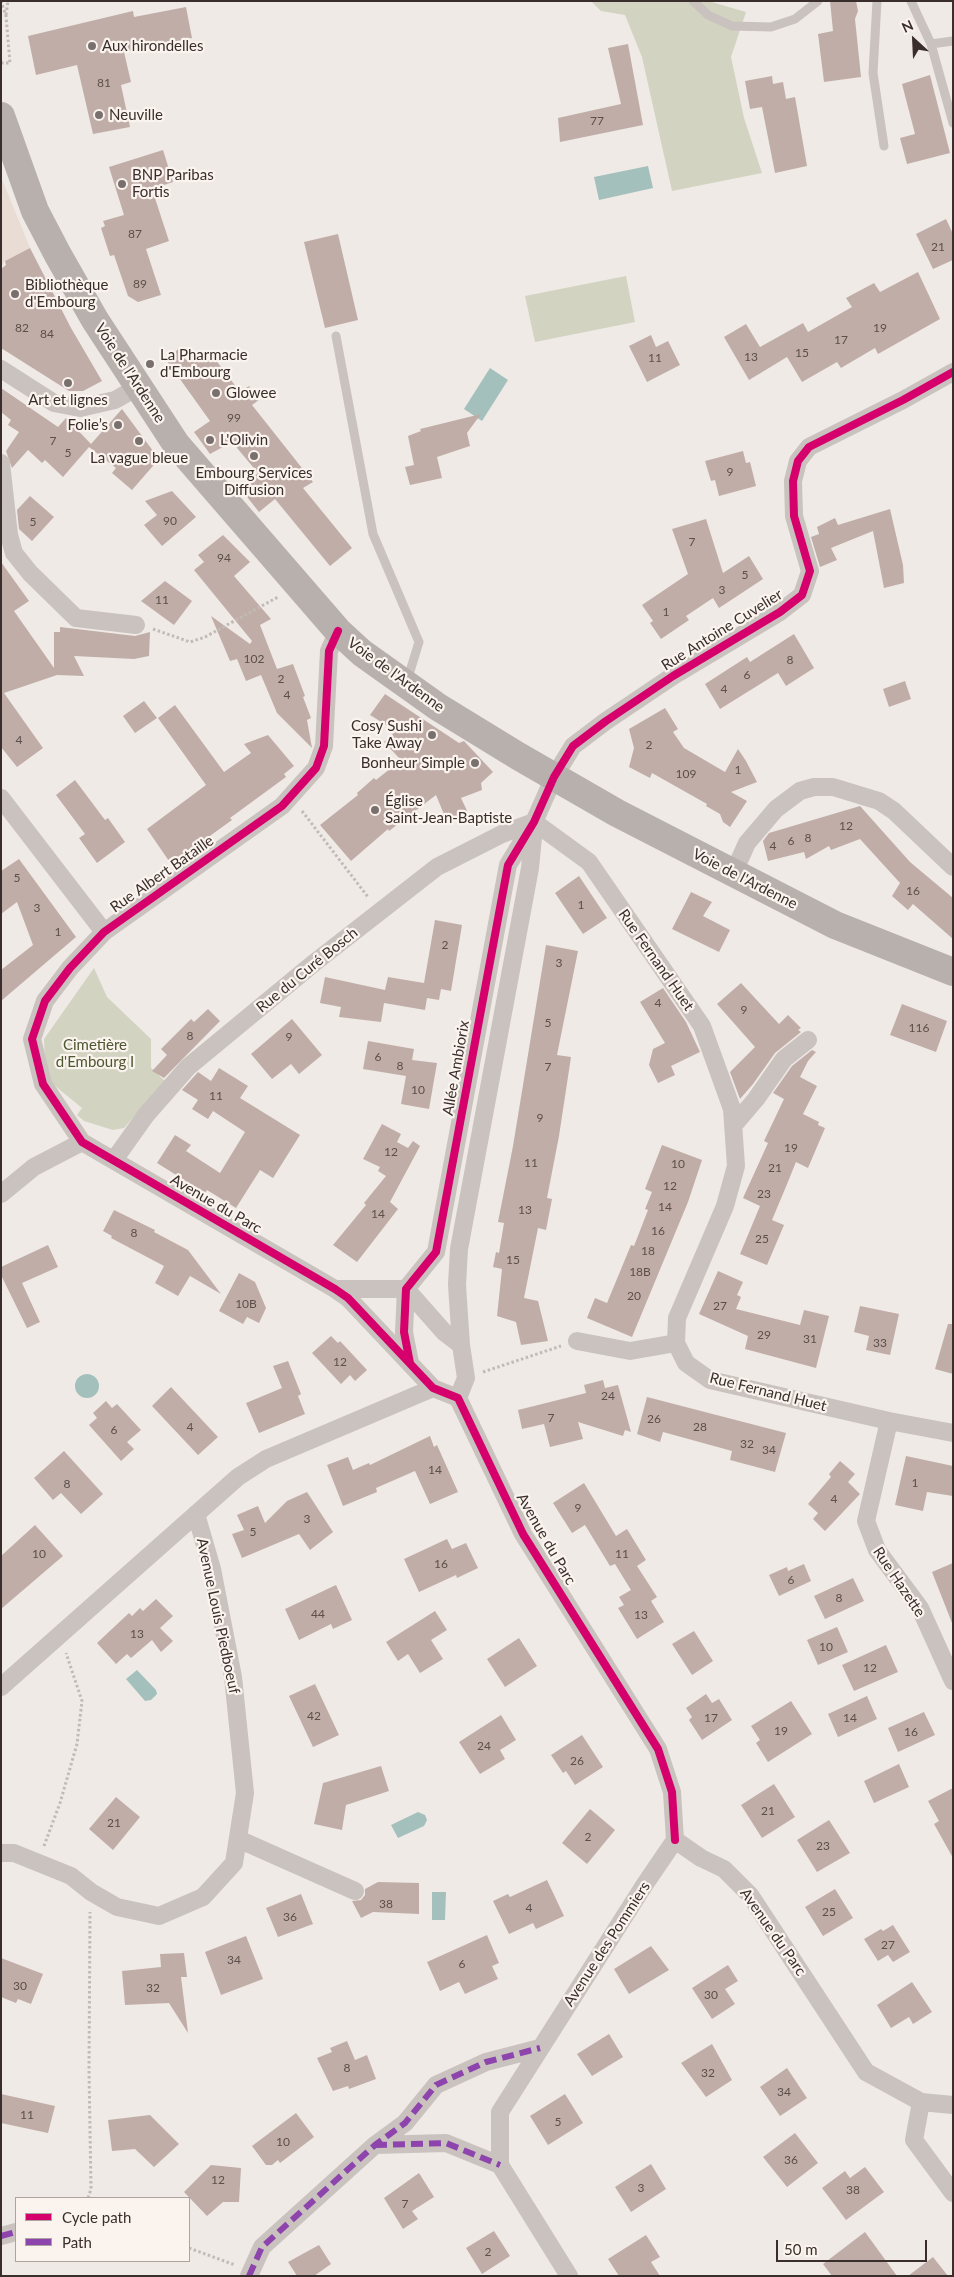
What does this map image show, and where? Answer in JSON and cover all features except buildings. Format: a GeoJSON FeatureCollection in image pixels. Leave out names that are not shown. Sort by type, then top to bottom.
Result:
{"type":"FeatureCollection","features":[{"type":"Feature","properties":{"kind":"main road","name":"Voie de l'Ardenne"},"geometry":{"type":"LineString","coordinates":[[1,116],[35,211],[91,312],[176,444],[338,631],[362,653],[438,707],[554,777],[733,874],[835,925],[953,972]]}},
{"type":"Feature","properties":{"kind":"street"},"geometry":{"type":"LineString","coordinates":[[1,369],[54,403],[80,408],[115,400],[138,387]]}},
{"type":"Feature","properties":{"kind":"street","name":"Rue Antoine Cuvelier"},"geometry":{"type":"LineString","coordinates":[[554,777],[573,746],[600,726],[673,676],[780,612],[802,595],[810,571],[794,516],[793,481],[798,461],[809,447],[903,400],[953,372]]}},
{"type":"Feature","properties":{"kind":"street"},"geometry":{"type":"LineString","coordinates":[[1,463],[9,535],[14,553],[30,573],[76,618],[136,625]]}},
{"type":"Feature","properties":{"kind":"street","name":"Rue Albert Bataille"},"geometry":{"type":"LineString","coordinates":[[82,1142],[43,1084],[32,1039],[45,1001],[70,968],[104,932],[282,806],[316,768],[324,746],[329,651],[338,631]]}},
{"type":"Feature","properties":{"kind":"street","name":"Allée Ambiorix"},"geometry":{"type":"LineString","coordinates":[[406,1289],[436,1252],[508,865],[534,822],[554,777]]}},
{"type":"Feature","properties":{"kind":"street"},"geometry":{"type":"LineString","coordinates":[[733,874],[747,843],[776,809],[800,792],[814,787],[833,787],[879,801],[894,811],[953,867]]}},
{"type":"Feature","properties":{"kind":"street"},"geometry":{"type":"LineString","coordinates":[[1,798],[104,932]]}},
{"type":"Feature","properties":{"kind":"street","name":"Allée Ambiorix"},"geometry":{"type":"LineString","coordinates":[[461,1345],[457,1285],[459,1249],[530,868],[534,822]]}},
{"type":"Feature","properties":{"kind":"street","name":"Rue du Curé Bosch"},"geometry":{"type":"LineString","coordinates":[[114,1160],[146,1115],[188,1068],[314,963],[437,867],[502,834],[534,822]]}},
{"type":"Feature","properties":{"kind":"street","name":"Rue Fernand Huet"},"geometry":{"type":"LineString","coordinates":[[534,822],[589,862],[702,1026],[732,1109],[736,1166],[725,1206],[677,1318],[676,1343],[686,1363],[710,1380],[890,1421],[953,1433]]}},
{"type":"Feature","properties":{"kind":"street"},"geometry":{"type":"LineString","coordinates":[[733,1126],[756,1099],[784,1059],[808,1040]]}},
{"type":"Feature","properties":{"kind":"street"},"geometry":{"type":"LineString","coordinates":[[1,1194],[34,1166],[82,1142]]}},
{"type":"Feature","properties":{"kind":"street","name":"Avenue du Parc"},"geometry":{"type":"LineString","coordinates":[[82,1142],[335,1289],[348,1298],[433,1388],[458,1398],[523,1534],[658,1749],[672,1792],[675,1840],[701,1858],[724,1869],[750,1895],[866,2072],[921,2102]]}},
{"type":"Feature","properties":{"kind":"street"},"geometry":{"type":"LineString","coordinates":[[335,1289],[406,1289],[444,1332],[461,1345],[466,1378],[458,1398]]}},
{"type":"Feature","properties":{"kind":"street"},"geometry":{"type":"LineString","coordinates":[[406,1289],[404,1332],[410,1363]]}},
{"type":"Feature","properties":{"kind":"street"},"geometry":{"type":"LineString","coordinates":[[577,1341],[630,1351],[676,1343]]}},
{"type":"Feature","properties":{"kind":"street","name":"Avenue Louis Piedboeuf"},"geometry":{"type":"LineString","coordinates":[[1,1687],[61,1636],[238,1477],[266,1459],[433,1388]]}},
{"type":"Feature","properties":{"kind":"street","name":"Rue Hazette"},"geometry":{"type":"LineString","coordinates":[[890,1421],[866,1521],[877,1550],[920,1608],[953,1681]]}},
{"type":"Feature","properties":{"kind":"street","name":"Avenue Louis Piedboeuf"},"geometry":{"type":"LineString","coordinates":[[1,1853],[14,1853],[38,1861],[71,1876],[91,1892],[118,1907],[159,1916],[203,1897],[234,1863],[245,1793],[234,1677],[212,1569],[196,1514]]}},
{"type":"Feature","properties":{"kind":"street"},"geometry":{"type":"LineString","coordinates":[[238,1839],[356,1891]]}},
{"type":"Feature","properties":{"kind":"street","name":"Avenue des Pommiers"},"geometry":{"type":"LineString","coordinates":[[500,2165],[500,2112],[675,1840]]}},
{"type":"Feature","properties":{"kind":"street"},"geometry":{"type":"LineString","coordinates":[[250,2273],[262,2248],[376,2145],[405,2123],[436,2085],[486,2062],[540,2048]]}},
{"type":"Feature","properties":{"kind":"street"},"geometry":{"type":"LineString","coordinates":[[953,2105],[921,2102],[914,2140],[953,2193]]}},
{"type":"Feature","properties":{"kind":"street"},"geometry":{"type":"LineString","coordinates":[[376,2145],[446,2143],[500,2165],[569,2276]]}},
{"type":"Feature","properties":{"kind":"street"},"geometry":{"type":"LineString","coordinates":[[1,2236],[15,2232]]}},
{"type":"Feature","properties":{"kind":"lane"},"geometry":{"type":"LineString","coordinates":[[693,1],[708,15],[732,26],[771,27],[795,19],[818,1]]}},
{"type":"Feature","properties":{"kind":"lane"},"geometry":{"type":"LineString","coordinates":[[877,1],[874,73],[884,146]]}},
{"type":"Feature","properties":{"kind":"lane"},"geometry":{"type":"LineString","coordinates":[[911,1],[931,44],[953,123]]}},
{"type":"Feature","properties":{"kind":"lane"},"geometry":{"type":"LineString","coordinates":[[931,44],[953,41]]}},
{"type":"Feature","properties":{"kind":"lane"},"geometry":{"type":"LineString","coordinates":[[336,336],[373,534],[419,642],[406,684]]}},
{"type":"Feature","properties":{"kind":"path"},"geometry":{"type":"LineString","coordinates":[[1,62],[10,64],[6,16],[2,1]]}},
{"type":"Feature","properties":{"kind":"path"},"geometry":{"type":"LineString","coordinates":[[6,16],[8,1]]}},
{"type":"Feature","properties":{"kind":"path"},"geometry":{"type":"LineString","coordinates":[[136,625],[146,626],[190,642],[205,637],[299,587]]}},
{"type":"Feature","properties":{"kind":"path"},"geometry":{"type":"LineString","coordinates":[[306,816],[379,912]]}},
{"type":"Feature","properties":{"kind":"path"},"geometry":{"type":"LineString","coordinates":[[466,1378],[577,1341]]}},
{"type":"Feature","properties":{"kind":"path"},"geometry":{"type":"LineString","coordinates":[[38,1861],[60,1803],[74,1752],[82,1701],[61,1636]]}},
{"type":"Feature","properties":{"kind":"path"},"geometry":{"type":"LineString","coordinates":[[88,2197],[91,2189],[89,2070],[89,1923],[91,1892]]}},
{"type":"Feature","properties":{"kind":"path"},"geometry":{"type":"LineString","coordinates":[[190,2248],[250,2273]]}},
{"type":"Feature","properties":{"kind":"green space"},"geometry":{"type":"Polygon","coordinates":[[[591,1],[708,1],[746,12],[731,57],[744,118],[762,173],[672,191],[642,57],[625,15],[601,11],[591,1]]]}},
{"type":"Feature","properties":{"kind":"green space"},"geometry":{"type":"Polygon","coordinates":[[[626,276],[635,322],[535,342],[525,296],[626,276]]]}},
{"type":"Feature","properties":{"kind":"green space","name":"Cimetière d'Embourg I"},"geometry":{"type":"Polygon","coordinates":[[[94,968],[107,997],[151,1039],[151,1068],[165,1081],[124,1128],[113,1130],[84,1121],[77,1115],[82,1108],[49,1081],[45,1063],[44,1039],[94,968]]]}},
{"type":"Feature","properties":{"kind":"shaded area"},"geometry":{"type":"Polygon","coordinates":[[[1,177],[30,248],[5,261],[1,266],[1,177]]]}},
{"type":"Feature","properties":{"kind":"water"},"geometry":{"type":"Polygon","coordinates":[[[648,166],[653,188],[599,200],[594,177],[648,166]]]}},
{"type":"Feature","properties":{"kind":"water"},"geometry":{"type":"Polygon","coordinates":[[[490,368],[508,380],[482,421],[464,409],[490,368]]]}},
{"type":"Feature","properties":{"kind":"water"},"geometry":{"type":"Polygon","coordinates":[[[87,1374],[95,1378],[99,1386],[95,1394],[87,1398],[79,1394],[75,1386],[79,1378],[87,1374]]]}},
{"type":"Feature","properties":{"kind":"water"},"geometry":{"type":"Polygon","coordinates":[[[137,1670],[156,1690],[157,1694],[151,1700],[145,1701],[126,1679],[137,1670]]]}},
{"type":"Feature","properties":{"kind":"water"},"geometry":{"type":"Polygon","coordinates":[[[418,1812],[425,1815],[427,1820],[424,1826],[398,1838],[391,1825],[418,1812]]]}},
{"type":"Feature","properties":{"kind":"water"},"geometry":{"type":"Polygon","coordinates":[[[432,1892],[446,1892],[445,1920],[432,1920],[432,1892]]]}},
{"type":"Feature","properties":{"kind":"marked path"},"geometry":{"type":"LineString","coordinates":[[249,2276],[262,2247],[375,2145],[405,2123],[436,2085],[486,2062],[540,2048]]}},
{"type":"Feature","properties":{"kind":"marked path"},"geometry":{"type":"LineString","coordinates":[[375,2145],[446,2143],[500,2165]]}},
{"type":"Feature","properties":{"kind":"marked path"},"geometry":{"type":"LineString","coordinates":[[1,2236],[15,2232]]}},
{"type":"Feature","properties":{"kind":"cycle path"},"geometry":{"type":"LineString","coordinates":[[410,1363],[404,1332],[406,1289],[436,1252],[508,865],[534,822],[554,777],[573,746],[606,721],[673,676],[780,612],[802,595],[810,571],[794,516],[793,481],[798,461],[809,447],[903,400],[953,372]]}},
{"type":"Feature","properties":{"kind":"cycle path"},"geometry":{"type":"LineString","coordinates":[[338,631],[329,651],[324,746],[316,768],[282,806],[104,932],[70,968],[45,1001],[32,1039],[43,1084],[82,1142],[335,1289],[348,1298],[433,1388],[458,1398],[523,1534],[658,1749],[672,1792],[675,1840]]}},
{"type":"Feature","properties":{"kind":"place","name":"Aux hirondelles"},"geometry":{"type":"Point","coordinates":[92,46]}},
{"type":"Feature","properties":{"kind":"place","name":"Neuville"},"geometry":{"type":"Point","coordinates":[99,115]}},
{"type":"Feature","properties":{"kind":"place","name":"BNP Paribas Fortis"},"geometry":{"type":"Point","coordinates":[122,184]}},
{"type":"Feature","properties":{"kind":"place","name":"Bibliothèque d'Embourg"},"geometry":{"type":"Point","coordinates":[15,294]}},
{"type":"Feature","properties":{"kind":"place","name":"La Pharmacie d'Embourg"},"geometry":{"type":"Point","coordinates":[150,364]}},
{"type":"Feature","properties":{"kind":"place","name":"Art et lignes"},"geometry":{"type":"Point","coordinates":[68,383]}},
{"type":"Feature","properties":{"kind":"place","name":"Glowee"},"geometry":{"type":"Point","coordinates":[216,393]}},
{"type":"Feature","properties":{"kind":"place","name":"Folie’s"},"geometry":{"type":"Point","coordinates":[118,425]}},
{"type":"Feature","properties":{"kind":"place","name":"L'Olivin"},"geometry":{"type":"Point","coordinates":[210,440]}},
{"type":"Feature","properties":{"kind":"place","name":"La vague bleue"},"geometry":{"type":"Point","coordinates":[139,441]}},
{"type":"Feature","properties":{"kind":"place","name":"Embourg Services Diffusion"},"geometry":{"type":"Point","coordinates":[254,456]}},
{"type":"Feature","properties":{"kind":"place","name":"Cosy Sushi Take Away"},"geometry":{"type":"Point","coordinates":[432,735]}},
{"type":"Feature","properties":{"kind":"place","name":"Bonheur Simple"},"geometry":{"type":"Point","coordinates":[475,763]}},
{"type":"Feature","properties":{"kind":"place","name":"Église Saint-Jean-Baptiste"},"geometry":{"type":"Point","coordinates":[375,810]}}]}
